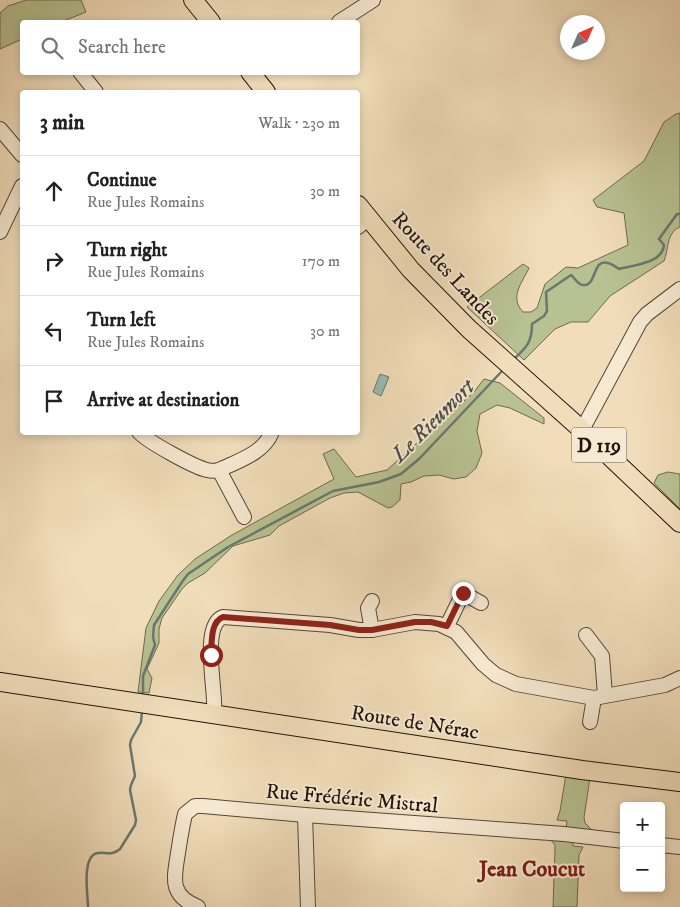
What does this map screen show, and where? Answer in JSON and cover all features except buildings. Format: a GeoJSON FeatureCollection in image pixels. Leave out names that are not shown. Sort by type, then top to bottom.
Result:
{"type":"FeatureCollection","features":[{"type":"Feature","properties":{"kind":"main road"},"geometry":{"type":"LineString","coordinates":[[193,0],[209,20]]}},
{"type":"Feature","properties":{"kind":"main road","name":"Route des Landes"},"geometry":{"type":"LineString","coordinates":[[361,216],[411,270],[470,329],[582,430]]}},
{"type":"Feature","properties":{"kind":"main road","name":"D 119"},"geometry":{"type":"LineString","coordinates":[[582,430],[680,523]]}},
{"type":"Feature","properties":{"kind":"main road","name":"Route de Nérac"},"geometry":{"type":"LineString","coordinates":[[0,682],[582,770],[680,782]]}},
{"type":"Feature","properties":{"kind":"street"},"geometry":{"type":"LineString","coordinates":[[342,20],[373,0]]}},
{"type":"Feature","properties":{"kind":"street"},"geometry":{"type":"LineString","coordinates":[[82,75],[94,90]]}},
{"type":"Feature","properties":{"kind":"street"},"geometry":{"type":"LineString","coordinates":[[0,129],[20,153]]}},
{"type":"Feature","properties":{"kind":"street"},"geometry":{"type":"LineString","coordinates":[[0,232],[20,190]]}},
{"type":"Feature","properties":{"kind":"street"},"geometry":{"type":"LineString","coordinates":[[582,430],[640,322],[647,314],[680,289]]}},
{"type":"Feature","properties":{"kind":"street"},"geometry":{"type":"LineString","coordinates":[[142,435],[200,468],[209,471],[219,470],[260,449],[268,441],[271,435]]}},
{"type":"Feature","properties":{"kind":"street"},"geometry":{"type":"LineString","coordinates":[[219,470],[244,517]]}},
{"type":"Feature","properties":{"kind":"street"},"geometry":{"type":"LineString","coordinates":[[447,626],[463,593],[481,603]]}},
{"type":"Feature","properties":{"kind":"street"},"geometry":{"type":"LineString","coordinates":[[372,601],[368,608],[372,630]]}},
{"type":"Feature","properties":{"kind":"street"},"geometry":{"type":"LineString","coordinates":[[214,714],[216,703],[211,677],[214,627],[219,619],[227,617],[330,625],[359,630],[372,630],[415,622],[431,622],[447,626],[464,640],[490,670],[506,680],[516,684],[600,697],[665,685],[680,678]]}},
{"type":"Feature","properties":{"kind":"street"},"geometry":{"type":"LineString","coordinates":[[586,636],[602,656],[600,697],[590,722]]}},
{"type":"Feature","properties":{"kind":"street","name":"Rue Frédéric Mistral"},"geometry":{"type":"LineString","coordinates":[[198,907],[183,899],[178,893],[174,878],[184,814],[195,806],[620,840]]}},
{"type":"Feature","properties":{"kind":"street"},"geometry":{"type":"LineString","coordinates":[[305,816],[308,907]]}},
{"type":"Feature","properties":{"kind":"street"},"geometry":{"type":"LineString","coordinates":[[665,845],[680,847]]}},
{"type":"Feature","properties":{"kind":"green space"},"geometry":{"type":"Polygon","coordinates":[[[26,0],[81,0],[86,12],[66,20],[20,20],[20,40],[0,49],[0,13],[8,6],[26,0]]]}},
{"type":"Feature","properties":{"kind":"green space"},"geometry":{"type":"Polygon","coordinates":[[[680,113],[680,227],[670,237],[664,261],[610,296],[588,322],[571,322],[555,329],[524,360],[467,307],[523,264],[529,268],[518,290],[517,301],[523,312],[531,312],[537,308],[545,284],[566,267],[578,268],[628,245],[624,213],[597,207],[593,200],[644,161],[664,122],[680,113]]]}},
{"type":"Feature","properties":{"kind":"green space"},"geometry":{"type":"Polygon","coordinates":[[[484,379],[500,383],[544,418],[544,424],[510,408],[497,405],[480,414],[477,431],[482,453],[476,468],[466,477],[454,479],[439,475],[424,476],[401,484],[400,500],[388,508],[358,492],[344,493],[330,498],[279,526],[270,535],[233,546],[205,573],[182,589],[162,618],[159,629],[159,643],[147,669],[152,678],[149,693],[138,692],[146,628],[159,601],[178,575],[195,559],[232,535],[334,479],[323,454],[334,449],[356,477],[387,470],[474,392],[484,379]]]}},
{"type":"Feature","properties":{"kind":"green space"},"geometry":{"type":"Polygon","coordinates":[[[668,472],[680,474],[680,509],[654,483],[658,475],[668,472]]]}},
{"type":"Feature","properties":{"kind":"green space"},"geometry":{"type":"Polygon","coordinates":[[[566,774],[590,778],[584,817],[585,823],[592,830],[566,828],[567,821],[557,820],[566,774]]]}},
{"type":"Feature","properties":{"kind":"green space"},"geometry":{"type":"Polygon","coordinates":[[[549,838],[573,840],[573,846],[583,847],[579,855],[577,907],[553,907],[555,845],[549,838]]]}},
{"type":"Feature","properties":{"kind":"water"},"geometry":{"type":"Polygon","coordinates":[[[380,374],[389,377],[381,396],[373,392],[380,374]]]}},
{"type":"Feature","properties":{"kind":"waterway","name":"Le Rieumort"},"geometry":{"type":"LineString","coordinates":[[513,360],[527,345],[531,336],[532,324],[544,316],[547,311],[546,292],[571,275],[580,284],[583,285],[591,282],[597,268],[603,263],[609,263],[619,269],[653,260],[662,251],[664,245],[659,239],[677,214],[680,214]]}},
{"type":"Feature","properties":{"kind":"waterway","name":"Le Rieumort"},"geometry":{"type":"LineString","coordinates":[[143,695],[143,676],[155,645],[153,637],[154,625],[188,574],[228,547],[333,491],[379,482],[401,474],[419,459],[503,370]]}},
{"type":"Feature","properties":{"kind":"waterway","name":"Le Rieumort"},"geometry":{"type":"LineString","coordinates":[[88,907],[87,868],[89,861],[93,855],[98,853],[112,853],[120,849],[135,825],[136,820],[130,790],[135,776],[130,745],[141,722],[142,711]]}},
{"type":"Feature","properties":{"kind":"district","name":"Jean Coucut"},"geometry":{"type":"Point","coordinates":[532,868]}},
{"type":"Feature","properties":{"kind":"route"},"geometry":{"type":"LineString","coordinates":[[211,655],[214,627],[216,622],[223,617],[330,625],[359,630],[372,630],[415,622],[431,622],[447,626],[463,593]]}}]}
